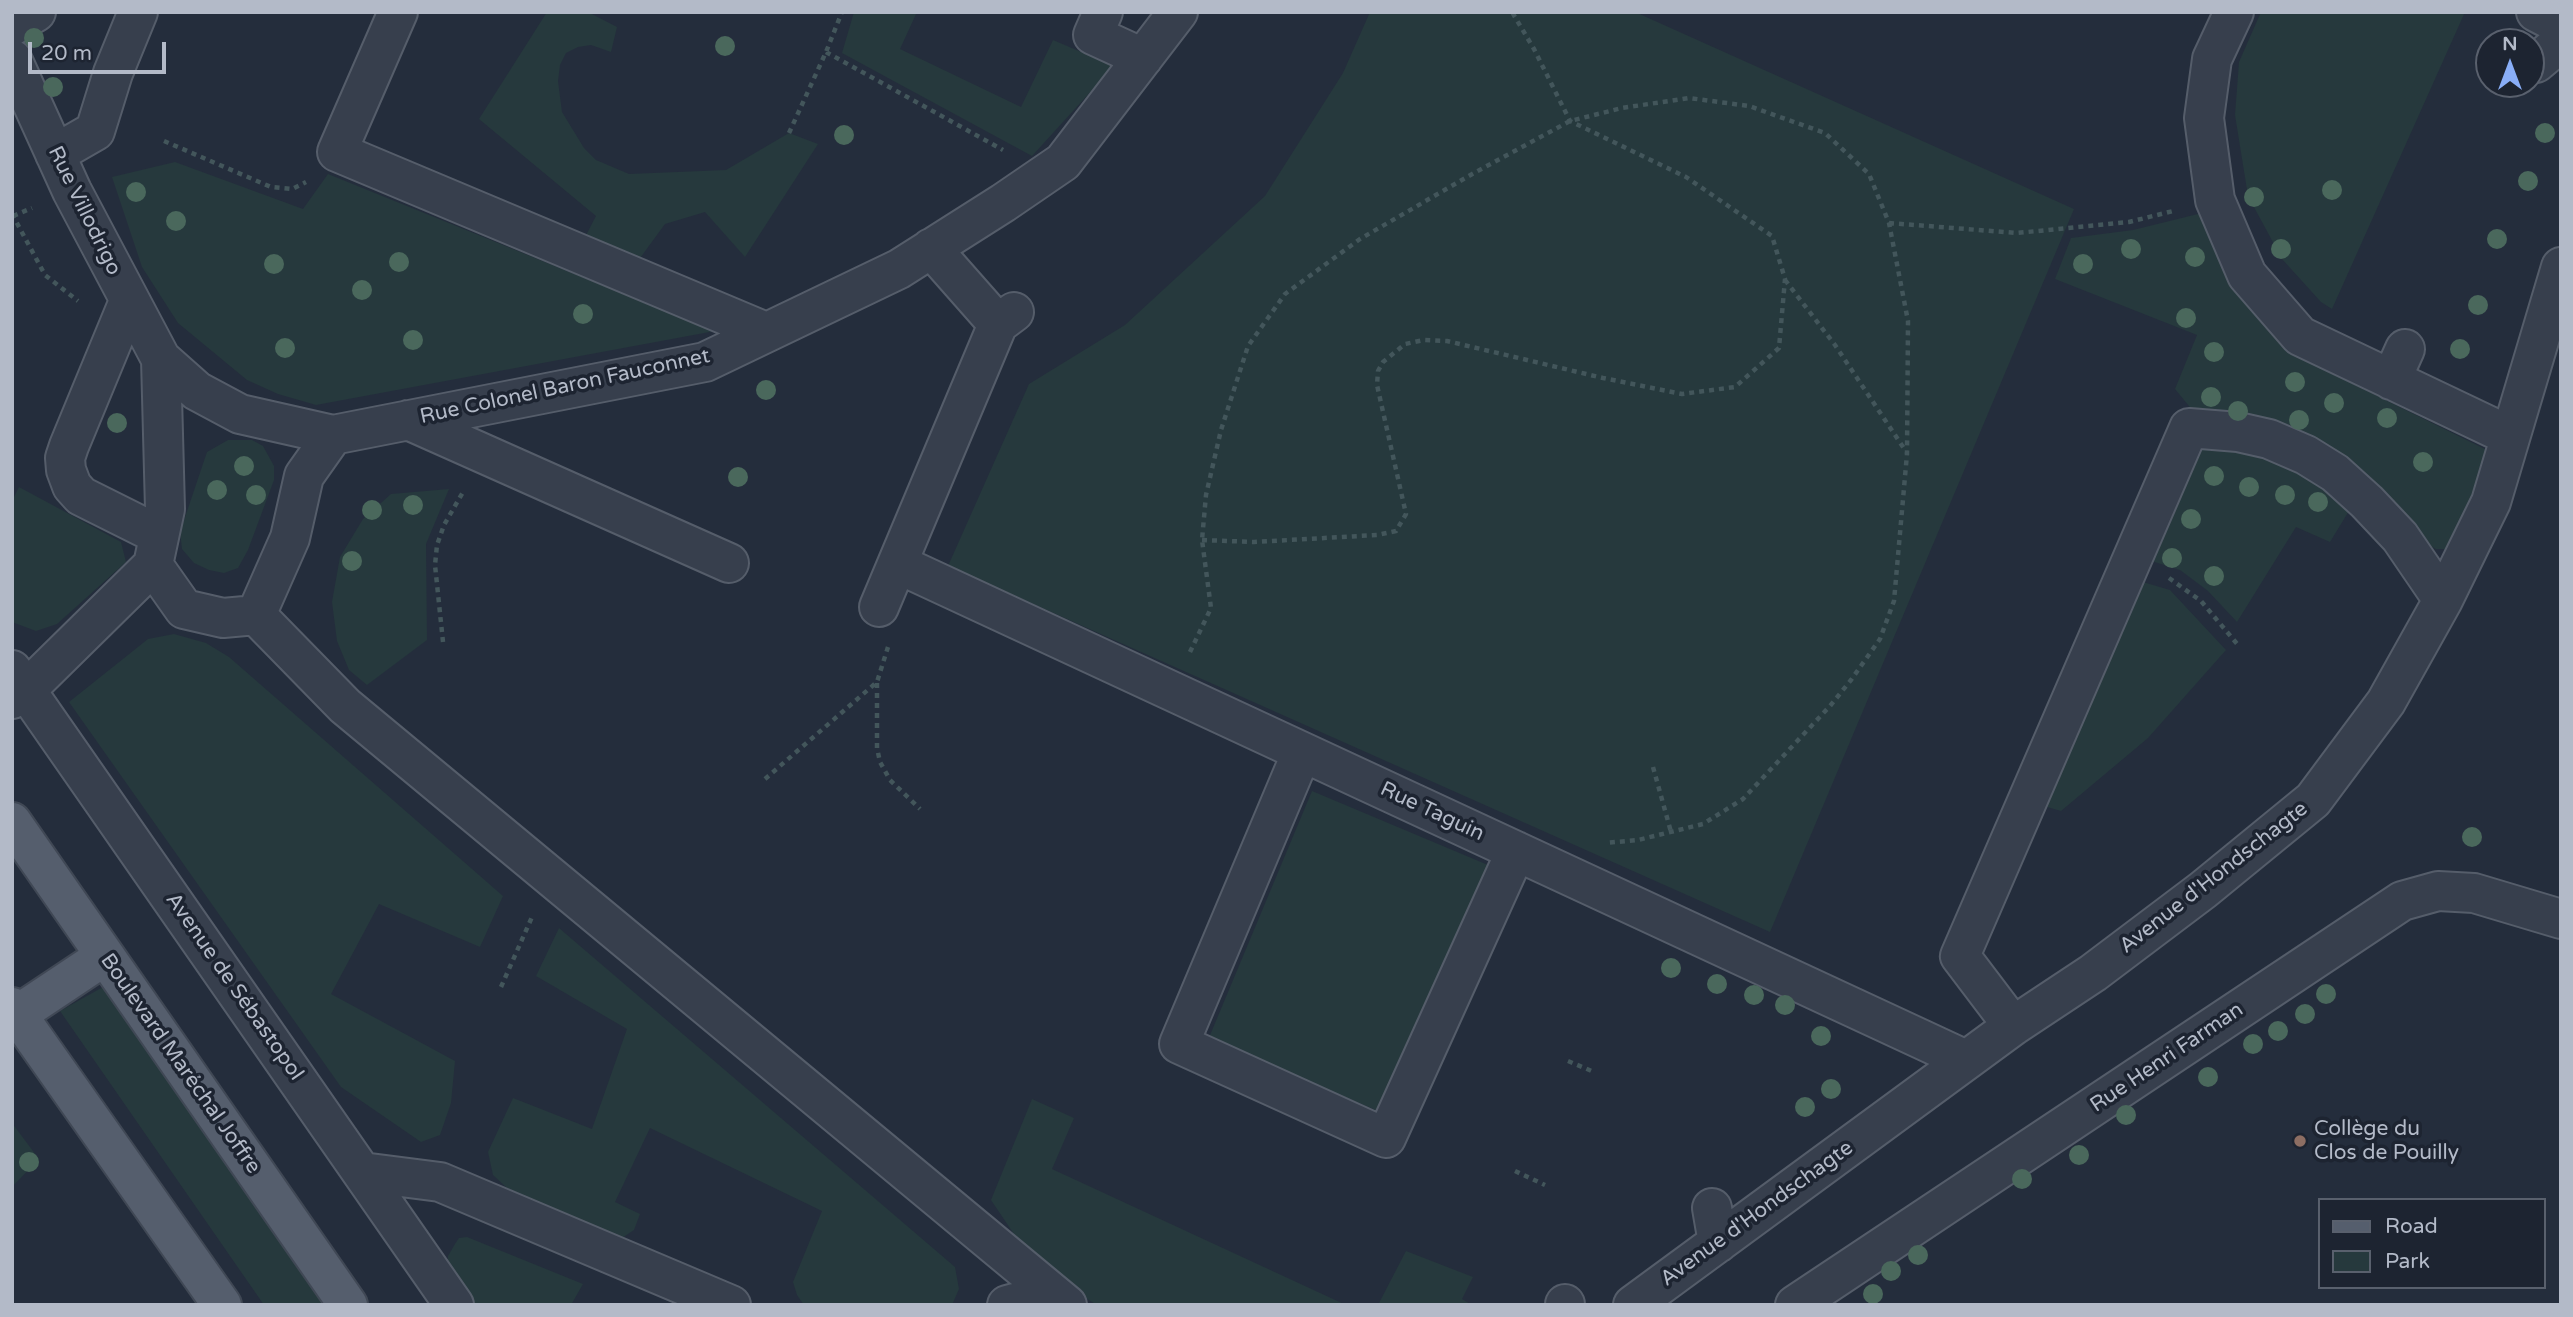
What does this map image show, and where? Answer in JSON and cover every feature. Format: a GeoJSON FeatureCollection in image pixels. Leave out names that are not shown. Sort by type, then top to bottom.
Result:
{"type":"FeatureCollection","features":[{"type":"Feature","properties":{"kind":"main road","name":"Boulevard Maréchal Joffre"},"geometry":{"type":"LineString","coordinates":[[12,822],[348,1305]]}},
{"type":"Feature","properties":{"kind":"main road"},"geometry":{"type":"LineString","coordinates":[[105,956],[15,1011],[222,1305]]}},
{"type":"Feature","properties":{"kind":"street"},"geometry":{"type":"LineString","coordinates":[[12,26],[36,12]]}},
{"type":"Feature","properties":{"kind":"street"},"geometry":{"type":"LineString","coordinates":[[55,154],[95,131],[113,73],[138,12]]}},
{"type":"Feature","properties":{"kind":"street"},"geometry":{"type":"LineString","coordinates":[[398,12],[337,152],[766,332]]}},
{"type":"Feature","properties":{"kind":"street"},"geometry":{"type":"LineString","coordinates":[[1103,12],[1093,35],[1143,58]]}},
{"type":"Feature","properties":{"kind":"street","name":"Rue Colonel Baron Fauconnet"},"geometry":{"type":"LineString","coordinates":[[333,435],[705,362],[899,269],[1063,162],[1178,12]]}},
{"type":"Feature","properties":{"kind":"street"},"geometry":{"type":"LineString","coordinates":[[2234,12],[2212,59],[2204,118],[2215,200],[2247,275],[2300,336],[2398,364],[2510,436]]}},
{"type":"Feature","properties":{"kind":"street"},"geometry":{"type":"LineString","coordinates":[[2536,12],[2561,25]]}},
{"type":"Feature","properties":{"kind":"street","name":"Rue Villodrigo"},"geometry":{"type":"LineString","coordinates":[[12,59],[122,315],[161,359]]}},
{"type":"Feature","properties":{"kind":"street"},"geometry":{"type":"LineString","coordinates":[[879,607],[1006,318],[931,248]]}},
{"type":"Feature","properties":{"kind":"street","name":"Avenue d'Hondschagte"},"geometry":{"type":"LineString","coordinates":[[1633,1305],[1715,1225],[1966,1060],[2061,987],[2203,890],[2313,800],[2386,702],[2444,600],[2491,502],[2561,267]]}},
{"type":"Feature","properties":{"kind":"street"},"geometry":{"type":"LineString","coordinates":[[122,315],[65,458],[72,486],[81,496],[156,550],[184,609],[223,618],[256,615]]}},
{"type":"Feature","properties":{"kind":"street"},"geometry":{"type":"LineString","coordinates":[[161,359],[197,390],[240,414],[333,435],[304,476],[290,538],[256,615]]}},
{"type":"Feature","properties":{"kind":"street"},"geometry":{"type":"LineString","coordinates":[[17,687],[156,550],[165,509],[161,359]]}},
{"type":"Feature","properties":{"kind":"street"},"geometry":{"type":"LineString","coordinates":[[408,420],[729,563]]}},
{"type":"Feature","properties":{"kind":"street"},"geometry":{"type":"LineString","coordinates":[[2013,1026],[1960,956],[2189,428],[2238,432],[2269,439],[2306,455],[2343,480],[2367,502],[2444,600]]}},
{"type":"Feature","properties":{"kind":"street","name":"Rue Taguin"},"geometry":{"type":"LineString","coordinates":[[898,564],[1966,1060]]}},
{"type":"Feature","properties":{"kind":"street"},"geometry":{"type":"LineString","coordinates":[[256,615],[345,706],[1059,1299]]}},
{"type":"Feature","properties":{"kind":"street","name":"Avenue de Sébastopol"},"geometry":{"type":"LineString","coordinates":[[17,687],[454,1305]]}},
{"type":"Feature","properties":{"kind":"street"},"geometry":{"type":"LineString","coordinates":[[1302,752],[1179,1044],[1386,1138],[1516,851]]}},
{"type":"Feature","properties":{"kind":"street","name":"Rue Henri Farman"},"geometry":{"type":"LineString","coordinates":[[1796,1305],[2402,901],[2438,891],[2474,893],[2561,919]]}},
{"type":"Feature","properties":{"kind":"street"},"geometry":{"type":"LineString","coordinates":[[362,1172],[440,1182],[731,1305]]}},
{"type":"Feature","properties":{"kind":"street"},"geometry":{"type":"LineString","coordinates":[[1007,1305],[1059,1299]]}},
{"type":"Feature","properties":{"kind":"path"},"geometry":{"type":"LineString","coordinates":[[789,133],[842,12]]}},
{"type":"Feature","properties":{"kind":"path"},"geometry":{"type":"LineString","coordinates":[[1512,12],[1570,121],[1686,177],[1772,236],[1785,279],[1835,345],[1907,454]]}},
{"type":"Feature","properties":{"kind":"path"},"geometry":{"type":"LineString","coordinates":[[826,52],[1048,174]]}},
{"type":"Feature","properties":{"kind":"path"},"geometry":{"type":"LineString","coordinates":[[1171,691],[1211,608],[1202,540],[1206,495],[1221,430],[1248,346],[1285,294],[1360,240],[1570,121],[1622,108],[1689,99],[1749,106],[1825,133],[1869,174],[1889,223],[1908,321],[1907,454],[1894,601],[1880,639],[1830,706],[1743,799],[1703,824],[1638,841],[1597,844]]}},
{"type":"Feature","properties":{"kind":"path"},"geometry":{"type":"LineString","coordinates":[[164,141],[281,190],[303,184],[337,152]]}},
{"type":"Feature","properties":{"kind":"path"},"geometry":{"type":"LineString","coordinates":[[1889,223],[2017,233],[2129,222],[2215,200]]}},
{"type":"Feature","properties":{"kind":"path"},"geometry":{"type":"LineString","coordinates":[[12,214],[45,275],[122,315]]}},
{"type":"Feature","properties":{"kind":"path"},"geometry":{"type":"LineString","coordinates":[[1202,540],[1266,541],[1377,535],[1396,531],[1406,514],[1377,385],[1378,371],[1383,362],[1405,344],[1424,340],[1447,341],[1682,394],[1735,387],[1779,348],[1785,279]]}},
{"type":"Feature","properties":{"kind":"path"},"geometry":{"type":"LineString","coordinates":[[443,642],[435,565],[437,545],[444,525],[486,455]]}},
{"type":"Feature","properties":{"kind":"path"},"geometry":{"type":"LineString","coordinates":[[2130,564],[2171,578],[2191,593],[2238,645]]}},
{"type":"Feature","properties":{"kind":"path"},"geometry":{"type":"LineString","coordinates":[[879,607],[892,637],[877,682],[877,748],[880,762],[890,780],[920,809]]}},
{"type":"Feature","properties":{"kind":"path"},"geometry":{"type":"LineString","coordinates":[[765,779],[877,682]]}},
{"type":"Feature","properties":{"kind":"path"},"geometry":{"type":"LineString","coordinates":[[1653,767],[1671,832]]}},
{"type":"Feature","properties":{"kind":"path"},"geometry":{"type":"LineString","coordinates":[[500,987],[550,876]]}},
{"type":"Feature","properties":{"kind":"path"},"geometry":{"type":"LineString","coordinates":[[1568,1061],[1594,1072]]}},
{"type":"Feature","properties":{"kind":"path"},"geometry":{"type":"LineString","coordinates":[[1515,1171],[1545,1185]]}},
{"type":"Feature","properties":{"kind":"green space"},"geometry":{"type":"Polygon","coordinates":[[[547,12],[588,12],[617,27],[611,52],[591,45],[578,47],[566,53],[560,65],[558,81],[562,112],[584,148],[596,160],[629,174],[726,170],[789,133],[818,144],[745,257],[705,212],[665,224],[635,265],[582,243],[596,216],[479,119],[547,12]]]}},
{"type":"Feature","properties":{"kind":"green space"},"geometry":{"type":"Polygon","coordinates":[[[854,12],[917,12],[900,49],[1021,107],[1053,40],[1114,66],[1032,156],[842,53],[854,12]]]}},
{"type":"Feature","properties":{"kind":"green space"},"geometry":{"type":"Polygon","coordinates":[[[1370,12],[1635,12],[2074,209],[1770,932],[948,566],[1029,384],[1125,325],[1265,196],[1343,73],[1370,12]]]}},
{"type":"Feature","properties":{"kind":"green space"},"geometry":{"type":"Polygon","coordinates":[[[2261,12],[2465,12],[2332,309],[2321,302],[2282,259],[2248,196],[2235,115],[2239,62],[2261,12]]]}},
{"type":"Feature","properties":{"kind":"green space"},"geometry":{"type":"Polygon","coordinates":[[[175,162],[303,209],[328,174],[715,331],[316,405],[278,394],[247,380],[178,323],[142,267],[112,177],[175,162]]]}},
{"type":"Feature","properties":{"kind":"green space"},"geometry":{"type":"Polygon","coordinates":[[[2206,212],[2239,288],[2288,352],[2495,454],[2453,549],[2436,549],[2198,417],[2175,389],[2197,335],[2055,279],[2071,238],[2133,230],[2206,212]]]}},
{"type":"Feature","properties":{"kind":"green space"},"geometry":{"type":"Polygon","coordinates":[[[228,440],[252,440],[263,446],[274,466],[274,480],[248,550],[238,568],[224,573],[194,563],[182,549],[180,532],[207,452],[228,440]]]}},
{"type":"Feature","properties":{"kind":"green space"},"geometry":{"type":"Polygon","coordinates":[[[2195,444],[2237,450],[2278,461],[2323,484],[2352,506],[2330,542],[2296,527],[2237,622],[2208,591],[2180,570],[2142,558],[2195,444]]]}},
{"type":"Feature","properties":{"kind":"green space"},"geometry":{"type":"Polygon","coordinates":[[[19,487],[121,542],[126,562],[57,624],[36,631],[12,622],[12,501],[19,487]]]}},
{"type":"Feature","properties":{"kind":"green space"},"geometry":{"type":"Polygon","coordinates":[[[449,489],[426,544],[427,640],[367,685],[349,670],[337,641],[332,602],[340,557],[363,519],[391,494],[449,489]]]}},
{"type":"Feature","properties":{"kind":"green space"},"geometry":{"type":"Polygon","coordinates":[[[2136,580],[2170,590],[2226,650],[2148,738],[2061,811],[2037,804],[2136,580]]]}},
{"type":"Feature","properties":{"kind":"green space"},"geometry":{"type":"Polygon","coordinates":[[[174,634],[206,643],[229,657],[503,896],[480,947],[379,904],[331,994],[455,1061],[451,1103],[440,1135],[421,1142],[341,1087],[69,702],[148,639],[174,634]]]}},
{"type":"Feature","properties":{"kind":"green space"},"geometry":{"type":"Polygon","coordinates":[[[1312,791],[1488,865],[1383,1113],[1208,1040],[1312,791]]]}},
{"type":"Feature","properties":{"kind":"green space"},"geometry":{"type":"Polygon","coordinates":[[[559,928],[955,1267],[959,1289],[952,1305],[804,1305],[793,1282],[822,1211],[650,1128],[615,1202],[640,1214],[634,1230],[622,1238],[597,1231],[507,1188],[493,1175],[488,1152],[513,1098],[592,1129],[627,1029],[536,976],[559,928]]]}},
{"type":"Feature","properties":{"kind":"green space"},"geometry":{"type":"Polygon","coordinates":[[[103,987],[240,1177],[327,1305],[264,1305],[60,1011],[103,987]]]}},
{"type":"Feature","properties":{"kind":"green space"},"geometry":{"type":"Polygon","coordinates":[[[1032,1099],[1074,1118],[1052,1169],[1346,1305],[1097,1305],[1068,1287],[1020,1243],[991,1200],[1032,1099]]]}},
{"type":"Feature","properties":{"kind":"green space"},"geometry":{"type":"Polygon","coordinates":[[[12,1123],[39,1159],[12,1187],[12,1123]]]}},
{"type":"Feature","properties":{"kind":"green space"},"geometry":{"type":"Polygon","coordinates":[[[467,1237],[583,1284],[571,1305],[475,1305],[448,1267],[448,1256],[455,1244],[459,1238],[467,1237]]]}},
{"type":"Feature","properties":{"kind":"green space"},"geometry":{"type":"Polygon","coordinates":[[[1406,1251],[1473,1277],[1462,1299],[1472,1305],[1378,1305],[1406,1251]]]}},
{"type":"Feature","properties":{"kind":"place","name":"Collège du Clos de Pouilly"},"geometry":{"type":"Point","coordinates":[2300,1141]}}]}
